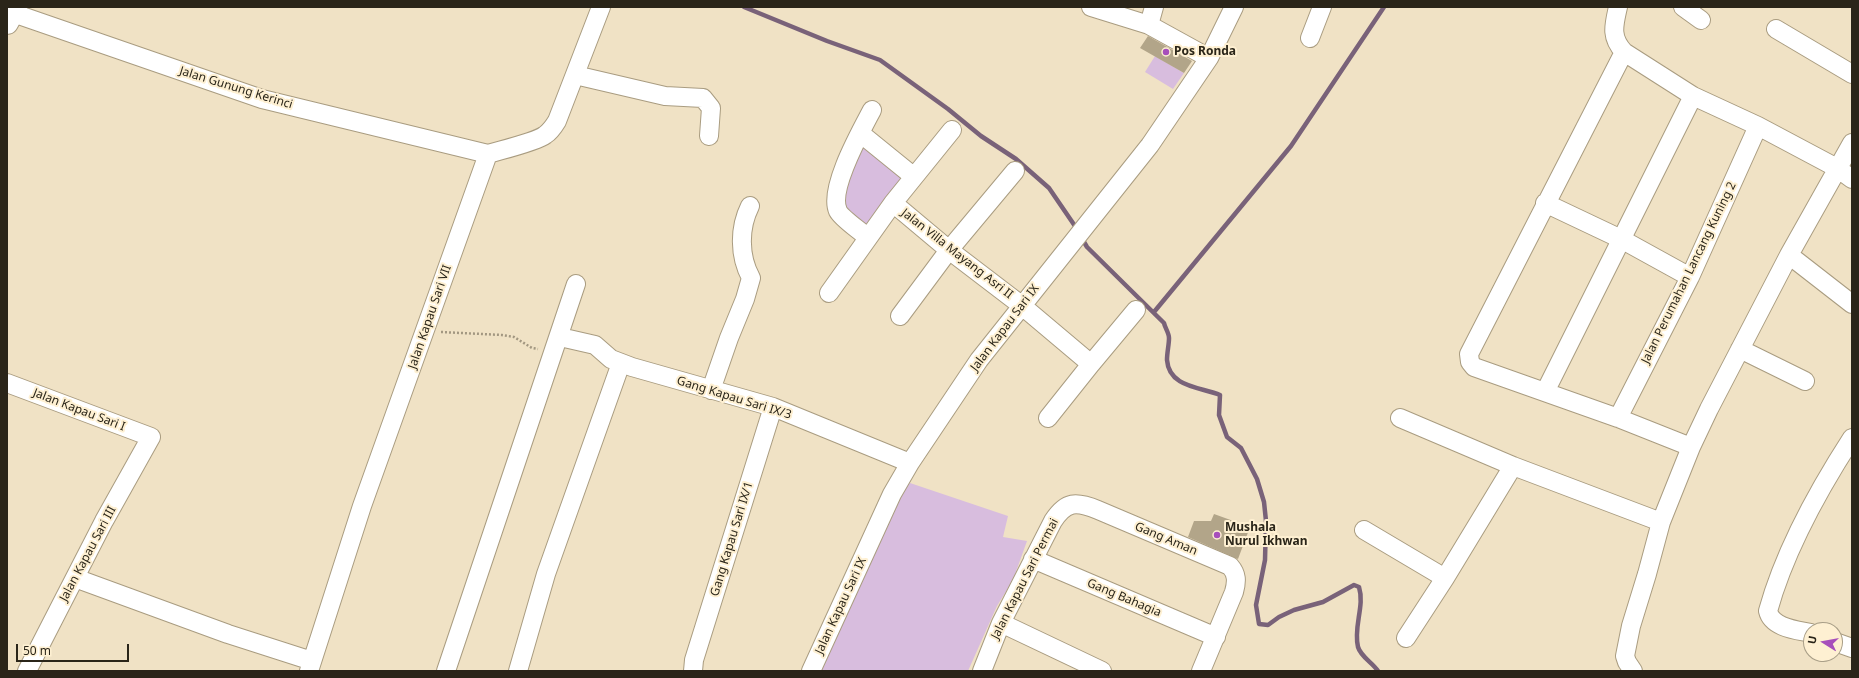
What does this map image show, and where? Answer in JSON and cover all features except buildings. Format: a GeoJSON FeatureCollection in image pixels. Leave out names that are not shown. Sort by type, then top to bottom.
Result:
{"type":"FeatureCollection","features":[{"type":"Feature","properties":{"kind":"street"},"geometry":{"type":"LineString","coordinates":[[488,154],[536,140],[550,131],[557,120],[601,7]]}},
{"type":"Feature","properties":{"kind":"street"},"geometry":{"type":"LineString","coordinates":[[1091,7],[1149,25],[1209,58]]}},
{"type":"Feature","properties":{"kind":"street"},"geometry":{"type":"LineString","coordinates":[[1149,25],[1154,7]]}},
{"type":"Feature","properties":{"kind":"street","name":"Jalan Kapau Sari IX"},"geometry":{"type":"LineString","coordinates":[[811,671],[892,494],[910,463],[979,360],[1021,305],[1150,145],[1209,58],[1234,7]]}},
{"type":"Feature","properties":{"kind":"street"},"geometry":{"type":"LineString","coordinates":[[1310,38],[1322,7]]}},
{"type":"Feature","properties":{"kind":"street"},"geometry":{"type":"LineString","coordinates":[[1618,7],[1614,33],[1617,45],[1624,52],[1692,96],[1758,126],[1837,168],[1852,179]]}},
{"type":"Feature","properties":{"kind":"street"},"geometry":{"type":"LineString","coordinates":[[1683,7],[1701,20]]}},
{"type":"Feature","properties":{"kind":"street","name":"Jalan Gunung Kerinci"},"geometry":{"type":"LineString","coordinates":[[12,14],[262,99],[488,154]]}},
{"type":"Feature","properties":{"kind":"street"},"geometry":{"type":"LineString","coordinates":[[1776,29],[1852,74]]}},
{"type":"Feature","properties":{"kind":"street"},"geometry":{"type":"LineString","coordinates":[[1624,52],[1600,101],[1545,203],[1469,354],[1468,359],[1474,367],[1618,418],[1691,447]]}},
{"type":"Feature","properties":{"kind":"street"},"geometry":{"type":"LineString","coordinates":[[575,75],[665,96],[703,98],[711,108],[709,136]]}},
{"type":"Feature","properties":{"kind":"street"},"geometry":{"type":"LineString","coordinates":[[1545,392],[1692,96]]}},
{"type":"Feature","properties":{"kind":"street"},"geometry":{"type":"LineString","coordinates":[[868,238],[839,212],[836,196],[838,186],[860,133],[872,110]]}},
{"type":"Feature","properties":{"kind":"street","name":"Jalan Perumahan Lancang Kuning 2"},"geometry":{"type":"LineString","coordinates":[[1618,418],[1690,277],[1758,126]]}},
{"type":"Feature","properties":{"kind":"street"},"geometry":{"type":"LineString","coordinates":[[829,293],[893,203],[952,130]]}},
{"type":"Feature","properties":{"kind":"street"},"geometry":{"type":"LineString","coordinates":[[860,133],[914,176]]}},
{"type":"Feature","properties":{"kind":"street"},"geometry":{"type":"LineString","coordinates":[[1633,671],[1625,656],[1626,646],[1660,522],[1691,447],[1789,255],[1852,143]]}},
{"type":"Feature","properties":{"kind":"street","name":"Jalan Kapau Sari VII"},"geometry":{"type":"LineString","coordinates":[[311,666],[362,506],[488,154]]}},
{"type":"Feature","properties":{"kind":"street"},"geometry":{"type":"LineString","coordinates":[[900,316],[949,250],[1015,171]]}},
{"type":"Feature","properties":{"kind":"street","name":"Jalan Villa Mayang Asri II"},"geometry":{"type":"LineString","coordinates":[[893,203],[949,250],[1021,305],[1091,364]]}},
{"type":"Feature","properties":{"kind":"street"},"geometry":{"type":"LineString","coordinates":[[1545,203],[1621,239],[1690,277]]}},
{"type":"Feature","properties":{"kind":"street"},"geometry":{"type":"LineString","coordinates":[[711,390],[728,338],[746,299],[751,278],[746,268],[742,238],[743,220],[750,206]]}},
{"type":"Feature","properties":{"kind":"street"},"geometry":{"type":"LineString","coordinates":[[1789,255],[1852,304]]}},
{"type":"Feature","properties":{"kind":"street"},"geometry":{"type":"LineString","coordinates":[[446,671],[557,345],[576,284]]}},
{"type":"Feature","properties":{"kind":"street"},"geometry":{"type":"LineString","coordinates":[[1048,418],[1136,310]]}},
{"type":"Feature","properties":{"kind":"street","name":"Gang Kapau Sari IX/3"},"geometry":{"type":"LineString","coordinates":[[557,345],[595,345],[611,359],[621,363],[773,407],[910,463]]}},
{"type":"Feature","properties":{"kind":"street"},"geometry":{"type":"LineString","coordinates":[[1740,349],[1805,381]]}},
{"type":"Feature","properties":{"kind":"street"},"geometry":{"type":"LineString","coordinates":[[518,671],[546,574],[621,363]]}},
{"type":"Feature","properties":{"kind":"street","name":"Jalan Kapau Sari I"},"geometry":{"type":"LineString","coordinates":[[7,383],[150,437]]}},
{"type":"Feature","properties":{"kind":"street","name":"Gang Kapau Sari IX/1"},"geometry":{"type":"LineString","coordinates":[[693,671],[694,660],[773,407]]}},
{"type":"Feature","properties":{"kind":"street"},"geometry":{"type":"LineString","coordinates":[[1400,418],[1513,466],[1660,522]]}},
{"type":"Feature","properties":{"kind":"street","name":"Jalan Kapau Sari III"},"geometry":{"type":"LineString","coordinates":[[27,671],[74,578],[150,437]]}},
{"type":"Feature","properties":{"kind":"street"},"geometry":{"type":"LineString","coordinates":[[1803,631],[1774,622],[1768,611],[1783,569],[1812,506],[1852,438]]}},
{"type":"Feature","properties":{"kind":"street"},"geometry":{"type":"LineString","coordinates":[[1406,638],[1446,578],[1513,466]]}},
{"type":"Feature","properties":{"kind":"street","name":"Gang Aman"},"geometry":{"type":"LineString","coordinates":[[1067,508],[1085,505],[1230,566],[1234,570],[1236,580],[1234,592],[1216,637]]}},
{"type":"Feature","properties":{"kind":"street","name":"Jalan Kapau Sari Permai"},"geometry":{"type":"LineString","coordinates":[[982,671],[1001,623],[1033,559],[1067,508]]}},
{"type":"Feature","properties":{"kind":"street"},"geometry":{"type":"LineString","coordinates":[[1364,530],[1446,578]]}},
{"type":"Feature","properties":{"kind":"street","name":"Gang Bahagia"},"geometry":{"type":"LineString","coordinates":[[1033,559],[1216,637]]}},
{"type":"Feature","properties":{"kind":"street"},"geometry":{"type":"LineString","coordinates":[[74,578],[311,666]]}},
{"type":"Feature","properties":{"kind":"street"},"geometry":{"type":"LineString","coordinates":[[1001,623],[1102,671]]}},
{"type":"Feature","properties":{"kind":"street"},"geometry":{"type":"LineString","coordinates":[[1201,671],[1216,637]]}},
{"type":"Feature","properties":{"kind":"path"},"geometry":{"type":"LineString","coordinates":[[426,326],[439,332],[502,335],[514,338],[532,348],[557,345]]}},
{"type":"Feature","properties":{"kind":"shaded area"},"geometry":{"type":"Polygon","coordinates":[[[1155,56],[1184,73],[1173,89],[1145,72],[1155,56]]]}},
{"type":"Feature","properties":{"kind":"shaded area"},"geometry":{"type":"Polygon","coordinates":[[[863,142],[906,174],[869,234],[841,210],[840,190],[863,142]]]}},
{"type":"Feature","properties":{"kind":"shaded area"},"geometry":{"type":"Polygon","coordinates":[[[910,483],[1008,516],[1003,537],[1027,541],[1013,580],[997,606],[968,671],[819,671],[898,497],[910,483]]]}},
{"type":"Feature","properties":{"kind":"waterway"},"geometry":{"type":"LineString","coordinates":[[744,7],[827,41],[880,60],[948,109],[981,136],[1016,159],[1049,188],[1077,229]]}},
{"type":"Feature","properties":{"kind":"waterway"},"geometry":{"type":"LineString","coordinates":[[1154,312],[1291,146],[1384,7]]}},
{"type":"Feature","properties":{"kind":"waterway"},"geometry":{"type":"LineString","coordinates":[[1081,237],[1087,247],[1164,323],[1169,338],[1167,360],[1169,369],[1174,376],[1188,385],[1220,395],[1219,415],[1227,437],[1241,448],[1257,479],[1264,502],[1266,521],[1265,560],[1256,605],[1259,624],[1268,625],[1279,617],[1294,610],[1323,602],[1354,585],[1359,587],[1361,602],[1357,632],[1359,651],[1378,671]]}},
{"type":"Feature","properties":{"kind":"place","name":"Pos Ronda"},"geometry":{"type":"Point","coordinates":[1166,52]}},
{"type":"Feature","properties":{"kind":"place","name":"Mushala Nurul Ikhwan"},"geometry":{"type":"Point","coordinates":[1217,535]}}]}
